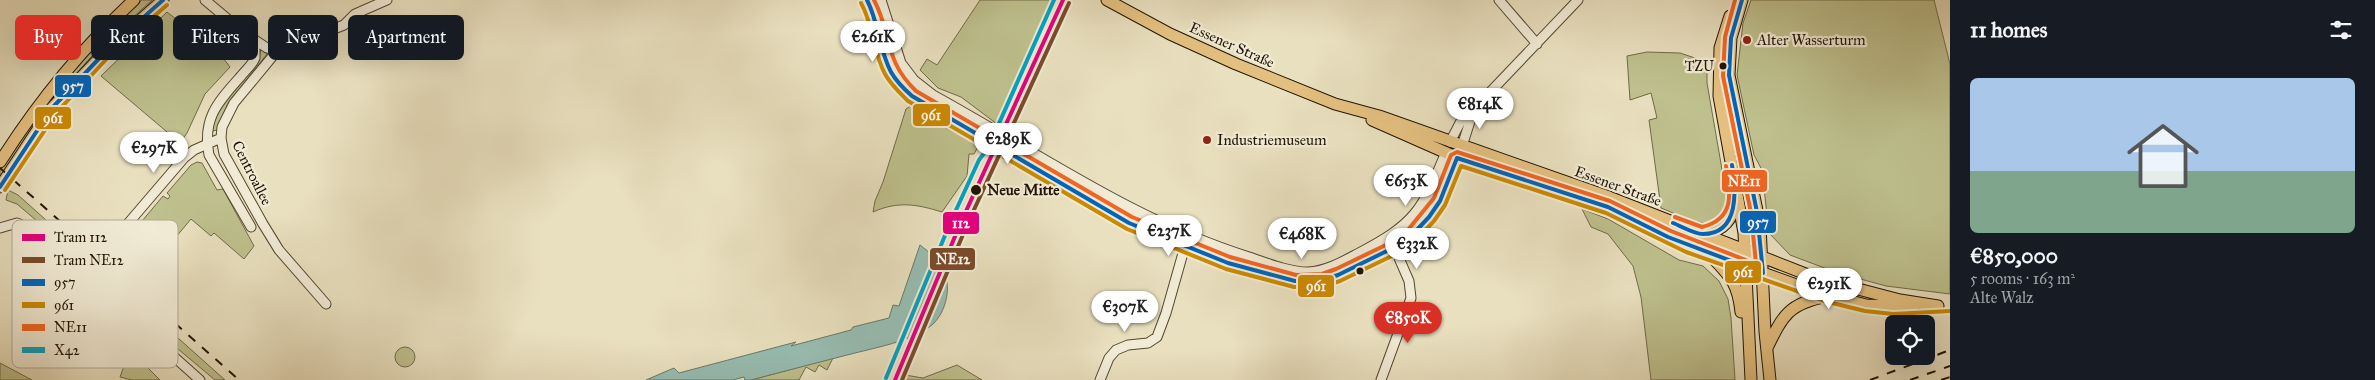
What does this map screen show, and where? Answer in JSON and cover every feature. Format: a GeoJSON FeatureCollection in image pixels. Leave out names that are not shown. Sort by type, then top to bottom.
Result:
{"type":"FeatureCollection","features":[{"type":"Feature","properties":{"kind":"main road"},"geometry":{"type":"LineString","coordinates":[[0,162],[34,111],[62,75],[134,0]]}},
{"type":"Feature","properties":{"kind":"main road"},"geometry":{"type":"LineString","coordinates":[[0,187],[52,108],[110,47],[163,0]]}},
{"type":"Feature","properties":{"kind":"main road","name":"Essener Straße"},"geometry":{"type":"LineString","coordinates":[[1107,0],[1170,34],[1236,64],[1350,109],[1379,116],[1448,147],[1457,158],[1608,207],[1668,237],[1746,267],[1829,296],[1881,306],[1944,306]]}},
{"type":"Feature","properties":{"kind":"main road"},"geometry":{"type":"LineString","coordinates":[[1735,0],[1720,48],[1718,80],[1720,106],[1736,184],[1746,250],[1750,380]]}},
{"type":"Feature","properties":{"kind":"main road"},"geometry":{"type":"LineString","coordinates":[[1742,0],[1731,38],[1729,75],[1732,98],[1757,212],[1763,258],[1770,380]]}},
{"type":"Feature","properties":{"kind":"main road"},"geometry":{"type":"LineString","coordinates":[[1457,158],[1462,146]]}},
{"type":"Feature","properties":{"kind":"main road","name":"Essener Straße"},"geometry":{"type":"LineString","coordinates":[[1448,147],[1462,146],[1609,197],[1836,285],[1900,300],[1944,306]]}},
{"type":"Feature","properties":{"kind":"main road"},"geometry":{"type":"LineString","coordinates":[[1702,234],[1718,230],[1732,217],[1736,184]]}},
{"type":"Feature","properties":{"kind":"main road"},"geometry":{"type":"LineString","coordinates":[[1708,253],[1730,276],[1737,288],[1745,364],[1750,380]]}},
{"type":"Feature","properties":{"kind":"main road"},"geometry":{"type":"LineString","coordinates":[[1767,348],[1780,321],[1789,310],[1808,300],[1829,296]]}},
{"type":"Feature","properties":{"kind":"street"},"geometry":{"type":"LineString","coordinates":[[205,0],[223,15]]}},
{"type":"Feature","properties":{"kind":"street","name":"Centroallee"},"geometry":{"type":"LineString","coordinates":[[338,26],[344,24],[355,14],[386,0]]}},
{"type":"Feature","properties":{"kind":"street"},"geometry":{"type":"LineString","coordinates":[[867,0],[876,19],[885,61],[901,87],[917,99],[1129,223],[1235,265],[1282,279],[1303,282],[1338,276],[1395,247],[1415,233],[1433,212],[1445,190],[1457,158]]}},
{"type":"Feature","properties":{"kind":"street"},"geometry":{"type":"LineString","coordinates":[[881,0],[896,53],[914,80],[933,95],[1129,208],[1200,239],[1266,262],[1308,272],[1330,267],[1389,237],[1410,220],[1424,202],[1461,121],[1578,0]]}},
{"type":"Feature","properties":{"kind":"street"},"geometry":{"type":"LineString","coordinates":[[1499,0],[1537,44]]}},
{"type":"Feature","properties":{"kind":"street","name":"Centroallee"},"geometry":{"type":"LineString","coordinates":[[251,228],[208,155],[206,144],[208,123],[213,111],[254,60]]}},
{"type":"Feature","properties":{"kind":"street","name":"Centroallee"},"geometry":{"type":"LineString","coordinates":[[270,60],[230,108],[224,121],[221,138],[224,154],[279,250],[326,304]]}},
{"type":"Feature","properties":{"kind":"street"},"geometry":{"type":"LineString","coordinates":[[1462,146],[1474,109]]}},
{"type":"Feature","properties":{"kind":"street"},"geometry":{"type":"LineString","coordinates":[[131,220],[184,158],[206,144],[221,138]]}},
{"type":"Feature","properties":{"kind":"street"},"geometry":{"type":"LineString","coordinates":[[0,228],[12,224]]}},
{"type":"Feature","properties":{"kind":"street"},"geometry":{"type":"LineString","coordinates":[[1381,380],[1411,298],[1409,281],[1389,237]]}},
{"type":"Feature","properties":{"kind":"street"},"geometry":{"type":"LineString","coordinates":[[1100,380],[1109,358],[1118,348],[1128,345],[1146,344],[1157,337],[1166,313],[1185,246],[1200,239]]}},
{"type":"Feature","properties":{"kind":"street"},"geometry":{"type":"LineString","coordinates":[[178,360],[200,380]]}},
{"type":"Feature","properties":{"kind":"green space"},"geometry":{"type":"Polygon","coordinates":[[[142,0],[152,0],[135,15],[127,15],[142,0]]]}},
{"type":"Feature","properties":{"kind":"green space"},"geometry":{"type":"Polygon","coordinates":[[[980,0],[1054,0],[1035,48],[997,124],[961,97],[938,88],[920,70],[927,59],[937,65],[980,0]]]}},
{"type":"Feature","properties":{"kind":"green space"},"geometry":{"type":"Polygon","coordinates":[[[1751,0],[1934,0],[1950,64],[1950,294],[1886,286],[1835,272],[1790,255],[1769,233],[1762,170],[1754,155],[1737,75],[1743,23],[1751,0]]]}},
{"type":"Feature","properties":{"kind":"green space"},"geometry":{"type":"Polygon","coordinates":[[[167,12],[173,17],[173,60],[225,60],[230,67],[205,94],[187,133],[180,143],[101,76],[118,60],[163,60],[163,16],[167,12]]]}},
{"type":"Feature","properties":{"kind":"green space"},"geometry":{"type":"Polygon","coordinates":[[[261,49],[267,54],[228,103],[217,130],[213,131],[218,108],[258,62],[261,49]]]}},
{"type":"Feature","properties":{"kind":"green space"},"geometry":{"type":"Polygon","coordinates":[[[91,50],[91,57],[58,95],[0,180],[0,169],[17,141],[70,71],[91,50]]]}},
{"type":"Feature","properties":{"kind":"green space"},"geometry":{"type":"Polygon","coordinates":[[[1647,52],[1680,53],[1707,62],[1707,83],[1728,204],[1723,214],[1716,220],[1708,223],[1699,222],[1661,208],[1649,120],[1657,118],[1651,93],[1630,100],[1627,56],[1647,52]]]}},
{"type":"Feature","properties":{"kind":"green space"},"geometry":{"type":"Polygon","coordinates":[[[912,105],[919,106],[930,118],[946,128],[980,143],[974,154],[969,154],[967,176],[942,212],[924,207],[899,205],[873,212],[906,109],[912,105]]]}},
{"type":"Feature","properties":{"kind":"green space"},"geometry":{"type":"Polygon","coordinates":[[[197,162],[202,163],[217,190],[223,189],[254,246],[244,259],[214,233],[211,236],[191,219],[178,235],[178,220],[143,220],[163,196],[168,199],[170,196],[167,193],[191,165],[197,162]]]}},
{"type":"Feature","properties":{"kind":"green space"},"geometry":{"type":"Polygon","coordinates":[[[8,190],[18,195],[46,220],[36,220],[17,204],[6,200],[8,190]]]}},
{"type":"Feature","properties":{"kind":"green space"},"geometry":{"type":"Polygon","coordinates":[[[1582,209],[1608,219],[1679,260],[1703,266],[1719,281],[1728,299],[1735,380],[1651,380],[1641,297],[1633,266],[1608,234],[1591,227],[1582,209]]]}},
{"type":"Feature","properties":{"kind":"green space"},"geometry":{"type":"Polygon","coordinates":[[[178,338],[225,380],[215,380],[178,349],[178,338]]]}},
{"type":"Feature","properties":{"kind":"green space"},"geometry":{"type":"Polygon","coordinates":[[[405,347],[412,350],[415,357],[412,364],[405,367],[398,364],[395,357],[398,350],[405,347]]]}},
{"type":"Feature","properties":{"kind":"green space"},"geometry":{"type":"Polygon","coordinates":[[[833,358],[827,370],[819,365],[815,372],[806,367],[799,380],[751,380],[833,358]]]}},
{"type":"Feature","properties":{"kind":"green space"},"geometry":{"type":"Polygon","coordinates":[[[0,363],[32,380],[0,380],[0,363]]]}},
{"type":"Feature","properties":{"kind":"green space"},"geometry":{"type":"Polygon","coordinates":[[[957,365],[982,380],[898,380],[899,374],[923,378],[957,365]]]}},
{"type":"Feature","properties":{"kind":"green space"},"geometry":{"type":"Polygon","coordinates":[[[123,368],[148,368],[160,380],[132,380],[120,377],[123,368]]]}},
{"type":"Feature","properties":{"kind":"water"},"geometry":{"type":"Polygon","coordinates":[[[920,245],[939,262],[946,277],[947,293],[946,302],[939,317],[920,333],[883,346],[751,380],[745,380],[744,377],[733,380],[646,380],[674,368],[679,373],[796,342],[791,346],[889,318],[893,305],[899,306],[920,245]]]}},
{"type":"Feature","properties":{"kind":"railway"},"geometry":{"type":"LineString","coordinates":[[0,168],[59,220]]}},
{"type":"Feature","properties":{"kind":"railway"},"geometry":{"type":"LineString","coordinates":[[178,326],[239,380]]}},
{"type":"Feature","properties":{"kind":"railway"},"geometry":{"type":"LineString","coordinates":[[1870,380],[1950,350]]}},
{"type":"Feature","properties":{"kind":"railway"},"geometry":{"type":"LineString","coordinates":[[1910,380],[1950,366]]}},
{"type":"Feature","properties":{"kind":"railway"},"geometry":{"type":"LineString","coordinates":[[1941,380],[1950,377]]}},
{"type":"Feature","properties":{"kind":"tram line","name":"112"},"geometry":{"type":"LineString","coordinates":[[895,380],[961,222],[1063,0]]}},
{"type":"Feature","properties":{"kind":"tram line","name":"NE12"},"geometry":{"type":"LineString","coordinates":[[902,380],[967,225],[1069,3]]}},
{"type":"Feature","properties":{"kind":"transit line","name":"957"},"geometry":{"type":"LineString","coordinates":[[0,187],[52,108],[110,47],[163,0]]}},
{"type":"Feature","properties":{"kind":"transit line","name":"957"},"geometry":{"type":"LineString","coordinates":[[867,0],[887,64],[895,79],[912,96],[1129,223],[1228,263],[1295,281],[1323,280],[1338,275],[1395,247],[1411,236],[1429,217],[1440,201],[1457,158],[1608,207],[1668,237],[1763,273],[1757,212],[1729,75],[1731,38],[1742,0]]}},
{"type":"Feature","properties":{"kind":"transit line","name":"NE11"},"geometry":{"type":"LineString","coordinates":[[874,0],[884,25],[893,58],[898,68],[916,91],[1132,217],[1230,257],[1296,275],[1322,274],[1336,269],[1392,242],[1407,231],[1434,198],[1451,155],[1457,152],[1610,201],[1671,231],[1756,264],[1751,213],[1723,76],[1725,37],[1735,0]]}},
{"type":"Feature","properties":{"kind":"transit line","name":"X42"},"geometry":{"type":"LineString","coordinates":[[886,378],[951,221],[979,160],[988,148],[1054,0]]}},
{"type":"Feature","properties":{"kind":"transit line","name":"961"},"geometry":{"type":"LineString","coordinates":[[861,3],[869,21],[881,66],[893,85],[908,101],[1127,229],[1226,269],[1294,287],[1324,286],[1340,281],[1398,253],[1415,241],[1434,221],[1445,205],[1461,166],[1606,213],[1686,252],[1828,302],[1865,311],[1893,314],[1950,311]]}},
{"type":"Feature","properties":{"kind":"transit line","name":"961"},"geometry":{"type":"LineString","coordinates":[[5,190],[57,112],[114,51],[167,5]]}},
{"type":"Feature","properties":{"kind":"transit line","name":"957"},"geometry":{"type":"LineString","coordinates":[[1673,223],[1699,234],[1715,232],[1724,227],[1733,208],[1734,186],[1732,165]]}},
{"type":"Feature","properties":{"kind":"transit line","name":"NE11"},"geometry":{"type":"LineString","coordinates":[[1675,217],[1702,227],[1720,218],[1728,204],[1729,186],[1726,166]]}},
{"type":"Feature","properties":{"kind":"place","name":"Alter Wasserturm"},"geometry":{"type":"Point","coordinates":[1747,40]}},
{"type":"Feature","properties":{"kind":"place","name":"TZU"},"geometry":{"type":"Point","coordinates":[1723,66]}},
{"type":"Feature","properties":{"kind":"place","name":"Industriemuseum"},"geometry":{"type":"Point","coordinates":[1207,140]}},
{"type":"Feature","properties":{"kind":"place","name":"Neue Mitte"},"geometry":{"type":"Point","coordinates":[976,190]}}]}
